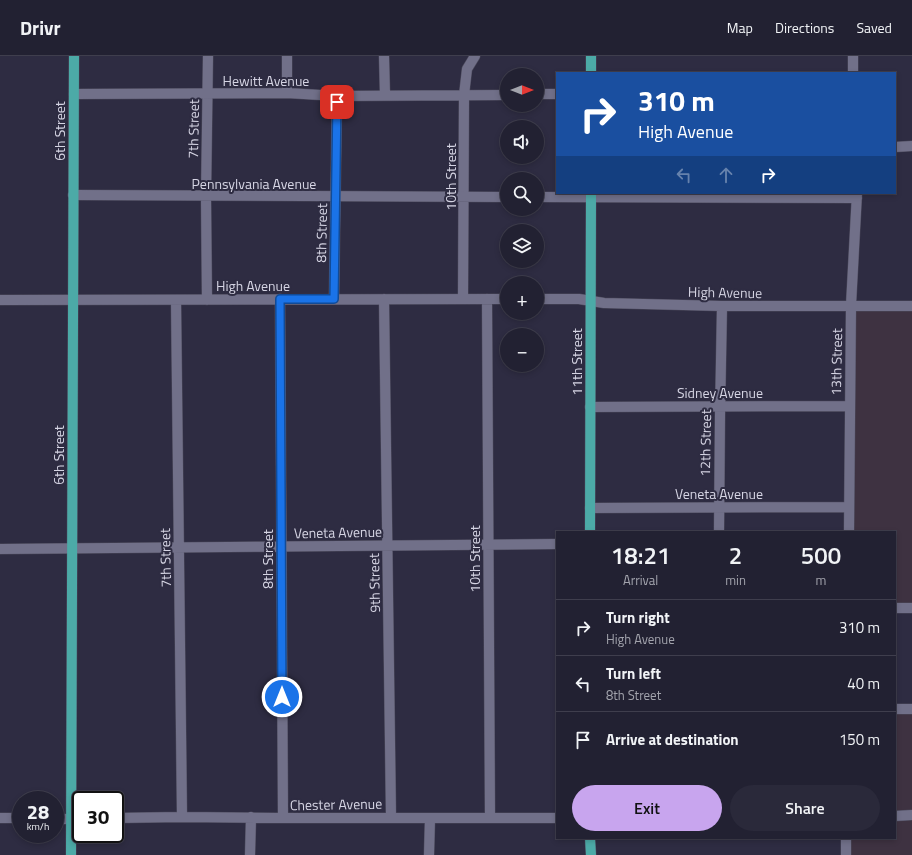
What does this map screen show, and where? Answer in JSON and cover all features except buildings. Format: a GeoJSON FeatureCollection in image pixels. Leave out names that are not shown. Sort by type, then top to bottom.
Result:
{"type":"FeatureCollection","features":[{"type":"Feature","properties":{"kind":"main road","name":"6th Street"},"geometry":{"type":"LineString","coordinates":[[74,56],[71,549],[75,791]]}},
{"type":"Feature","properties":{"kind":"main road"},"geometry":{"type":"LineString","coordinates":[[591,72],[592,56]]}},
{"type":"Feature","properties":{"kind":"main road","name":"11th Street"},"geometry":{"type":"LineString","coordinates":[[590,531],[591,195]]}},
{"type":"Feature","properties":{"kind":"main road"},"geometry":{"type":"LineString","coordinates":[[590,839],[591,855]]}},
{"type":"Feature","properties":{"kind":"main road","name":"6th Street"},"geometry":{"type":"LineString","coordinates":[[71,855],[73,843]]}},
{"type":"Feature","properties":{"kind":"street","name":"7th Street"},"geometry":{"type":"LineString","coordinates":[[206,300],[208,56]]}},
{"type":"Feature","properties":{"kind":"street"},"geometry":{"type":"LineString","coordinates":[[287,56],[287,93]]}},
{"type":"Feature","properties":{"kind":"street"},"geometry":{"type":"LineString","coordinates":[[384,56],[385,95]]}},
{"type":"Feature","properties":{"kind":"street","name":"10th Street"},"geometry":{"type":"LineString","coordinates":[[464,299],[464,95],[468,69],[475,56]]}},
{"type":"Feature","properties":{"kind":"street"},"geometry":{"type":"LineString","coordinates":[[853,56],[853,72]]}},
{"type":"Feature","properties":{"kind":"street","name":"Hewitt Avenue"},"geometry":{"type":"LineString","coordinates":[[74,94],[287,93],[337,96],[500,95]]}},
{"type":"Feature","properties":{"kind":"street"},"geometry":{"type":"LineString","coordinates":[[544,94],[556,94]]}},
{"type":"Feature","properties":{"kind":"street","name":"8th Street"},"geometry":{"type":"LineString","coordinates":[[334,299],[337,96]]}},
{"type":"Feature","properties":{"kind":"street"},"geometry":{"type":"LineString","coordinates":[[896,147],[912,146]]}},
{"type":"Feature","properties":{"kind":"street","name":"Pennsylvania Avenue"},"geometry":{"type":"LineString","coordinates":[[73,195],[206,197],[500,197]]}},
{"type":"Feature","properties":{"kind":"street"},"geometry":{"type":"LineString","coordinates":[[544,197],[591,195],[857,195]]}},
{"type":"Feature","properties":{"kind":"street","name":"13th Street"},"geometry":{"type":"LineString","coordinates":[[849,531],[851,306],[857,195]]}},
{"type":"Feature","properties":{"kind":"street","name":"8th Street"},"geometry":{"type":"LineString","coordinates":[[280,299],[283,818]]}},
{"type":"Feature","properties":{"kind":"street","name":"9th Street"},"geometry":{"type":"LineString","coordinates":[[384,299],[391,818]]}},
{"type":"Feature","properties":{"kind":"street","name":"10th Street"},"geometry":{"type":"LineString","coordinates":[[487,299],[490,818]]}},
{"type":"Feature","properties":{"kind":"street","name":"High Avenue"},"geometry":{"type":"LineString","coordinates":[[0,300],[500,299]]}},
{"type":"Feature","properties":{"kind":"street","name":"High Avenue"},"geometry":{"type":"LineString","coordinates":[[544,299],[579,299],[591,301],[722,306],[912,306]]}},
{"type":"Feature","properties":{"kind":"street","name":"7th Street"},"geometry":{"type":"LineString","coordinates":[[176,300],[182,817]]}},
{"type":"Feature","properties":{"kind":"street","name":"12th Street"},"geometry":{"type":"LineString","coordinates":[[719,531],[718,507],[722,306]]}},
{"type":"Feature","properties":{"kind":"street","name":"Sidney Avenue"},"geometry":{"type":"LineString","coordinates":[[590,407],[850,406]]}},
{"type":"Feature","properties":{"kind":"street","name":"Veneta Avenue"},"geometry":{"type":"LineString","coordinates":[[590,508],[849,508]]}},
{"type":"Feature","properties":{"kind":"street","name":"Veneta Avenue"},"geometry":{"type":"LineString","coordinates":[[0,549],[556,544]]}},
{"type":"Feature","properties":{"kind":"street"},"geometry":{"type":"LineString","coordinates":[[896,608],[912,608]]}},
{"type":"Feature","properties":{"kind":"street"},"geometry":{"type":"LineString","coordinates":[[896,709],[912,709]]}},
{"type":"Feature","properties":{"kind":"street"},"geometry":{"type":"LineString","coordinates":[[896,816],[912,815]]}},
{"type":"Feature","properties":{"kind":"street"},"geometry":{"type":"LineString","coordinates":[[250,855],[251,817]]}},
{"type":"Feature","properties":{"kind":"street"},"geometry":{"type":"LineString","coordinates":[[0,818],[12,818]]}},
{"type":"Feature","properties":{"kind":"street","name":"Chester Avenue"},"geometry":{"type":"LineString","coordinates":[[124,818],[556,818]]}},
{"type":"Feature","properties":{"kind":"street"},"geometry":{"type":"LineString","coordinates":[[429,855],[430,818]]}},
{"type":"Feature","properties":{"kind":"street"},"geometry":{"type":"LineString","coordinates":[[846,839],[846,855]]}},
{"type":"Feature","properties":{"kind":"shaded area"},"geometry":{"type":"Polygon","coordinates":[[[851,305],[912,306],[912,608],[896,608],[896,531],[849,531],[851,305]]]}},
{"type":"Feature","properties":{"kind":"shaded area"},"geometry":{"type":"Polygon","coordinates":[[[896,709],[912,709],[912,855],[846,855],[846,839],[896,839],[896,709]]]}},
{"type":"Feature","properties":{"kind":"route"},"geometry":{"type":"LineString","coordinates":[[282,697],[280,299],[334,299],[337,102]]}}]}
